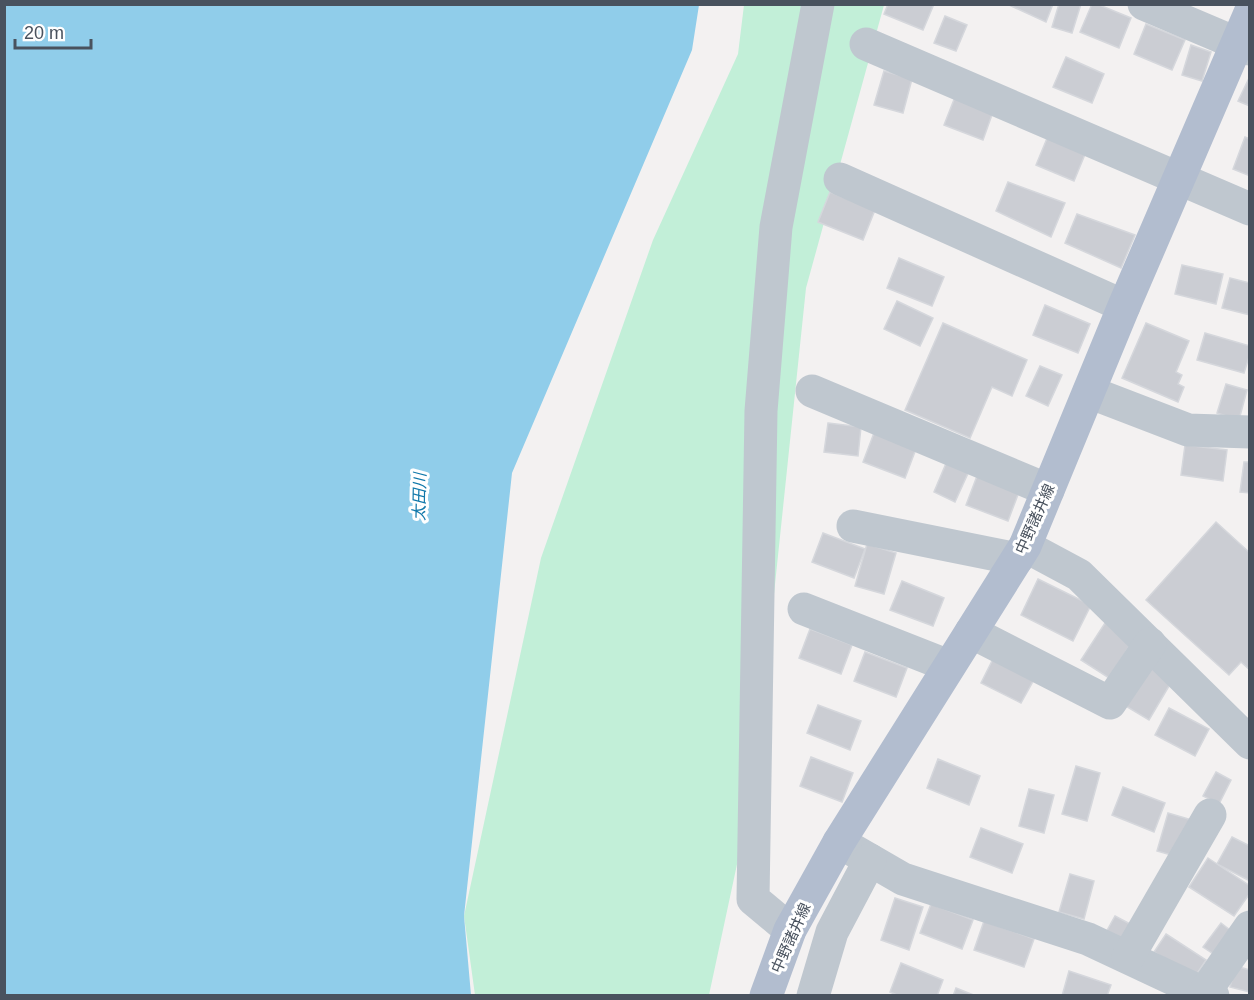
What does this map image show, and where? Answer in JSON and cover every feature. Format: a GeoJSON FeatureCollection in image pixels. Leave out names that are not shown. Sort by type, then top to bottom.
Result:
{"type":"FeatureCollection","features":[{"type":"Feature","properties":{"kind":"main road","name":"中野諸井線"},"geometry":{"type":"LineString","coordinates":[[766,996],[790,930],[839,842],[1021,552],[1179,180],[1243,45],[1250,13]]}},
{"type":"Feature","properties":{"kind":"street"},"geometry":{"type":"LineString","coordinates":[[790,930],[753,899],[762,411],[776,227],[818,4]]}},
{"type":"Feature","properties":{"kind":"street"},"geometry":{"type":"LineString","coordinates":[[1144,4],[1243,45]]}},
{"type":"Feature","properties":{"kind":"street"},"geometry":{"type":"LineString","coordinates":[[866,44],[1250,209]]}},
{"type":"Feature","properties":{"kind":"street"},"geometry":{"type":"LineString","coordinates":[[840,179],[1124,306]]}},
{"type":"Feature","properties":{"kind":"street"},"geometry":{"type":"LineString","coordinates":[[812,391],[1048,490]]}},
{"type":"Feature","properties":{"kind":"street"},"geometry":{"type":"LineString","coordinates":[[1089,392],[1188,430],[1250,432]]}},
{"type":"Feature","properties":{"kind":"street"},"geometry":{"type":"LineString","coordinates":[[853,526],[1021,552],[1079,575],[1250,743]]}},
{"type":"Feature","properties":{"kind":"street"},"geometry":{"type":"LineString","coordinates":[[804,609],[949,666]]}},
{"type":"Feature","properties":{"kind":"street"},"geometry":{"type":"LineString","coordinates":[[970,632],[1110,703],[1149,644]]}},
{"type":"Feature","properties":{"kind":"street"},"geometry":{"type":"LineString","coordinates":[[1128,957],[1210,815]]}},
{"type":"Feature","properties":{"kind":"street"},"geometry":{"type":"LineString","coordinates":[[839,842],[903,879],[1088,939],[1206,995],[1250,927]]}},
{"type":"Feature","properties":{"kind":"street"},"geometry":{"type":"LineString","coordinates":[[813,996],[832,932],[870,860]]}},
{"type":"Feature","properties":{"kind":"green space"},"geometry":{"type":"Polygon","coordinates":[[[744,5],[884,5],[806,288],[754,785],[709,995],[475,995],[464,916],[541,558],[653,240],[738,54],[744,5]]]}},
{"type":"Feature","properties":{"kind":"water","name":"太田川"},"geometry":{"type":"Polygon","coordinates":[[[5,4],[699,5],[692,50],[512,473],[464,916],[471,995],[5,995],[5,4]]]}},
{"type":"Feature","properties":{"kind":"building"},"geometry":{"type":"Polygon","coordinates":[[[888,4],[934,4],[923,30],[884,14],[888,4]]]}},
{"type":"Feature","properties":{"kind":"building"},"geometry":{"type":"Polygon","coordinates":[[[1007,4],[1053,4],[1046,22],[1007,4]]]}},
{"type":"Feature","properties":{"kind":"building"},"geometry":{"type":"Polygon","coordinates":[[[1059,4],[1081,4],[1072,33],[1052,27],[1059,4]]]}},
{"type":"Feature","properties":{"kind":"building"},"geometry":{"type":"Polygon","coordinates":[[[1092,4],[1131,18],[1119,48],[1080,32],[1092,4]]]}},
{"type":"Feature","properties":{"kind":"building"},"geometry":{"type":"Polygon","coordinates":[[[945,16],[967,25],[956,51],[934,43],[945,16]]]}},
{"type":"Feature","properties":{"kind":"building"},"geometry":{"type":"Polygon","coordinates":[[[1146,24],[1185,40],[1172,70],[1134,54],[1146,24]]]}},
{"type":"Feature","properties":{"kind":"building"},"geometry":{"type":"Polygon","coordinates":[[[1191,45],[1211,52],[1202,81],[1182,75],[1191,45]]]}},
{"type":"Feature","properties":{"kind":"building"},"geometry":{"type":"Polygon","coordinates":[[[1066,57],[1104,74],[1092,103],[1053,87],[1066,57]]]}},
{"type":"Feature","properties":{"kind":"building"},"geometry":{"type":"Polygon","coordinates":[[[884,71],[912,79],[903,113],[874,105],[884,71]]]}},
{"type":"Feature","properties":{"kind":"building"},"geometry":{"type":"Polygon","coordinates":[[[1250,76],[1250,106],[1238,101],[1250,76]]]}},
{"type":"Feature","properties":{"kind":"building"},"geometry":{"type":"Polygon","coordinates":[[[955,97],[993,112],[983,140],[944,125],[955,97]]]}},
{"type":"Feature","properties":{"kind":"building"},"geometry":{"type":"Polygon","coordinates":[[[1048,136],[1086,152],[1074,181],[1036,165],[1048,136]]]}},
{"type":"Feature","properties":{"kind":"building"},"geometry":{"type":"Polygon","coordinates":[[[1245,137],[1250,139],[1250,176],[1233,169],[1245,137]]]}},
{"type":"Feature","properties":{"kind":"building"},"geometry":{"type":"Polygon","coordinates":[[[1008,182],[1065,203],[1051,237],[996,211],[1008,182]]]}},
{"type":"Feature","properties":{"kind":"building"},"geometry":{"type":"Polygon","coordinates":[[[830,192],[875,210],[863,240],[818,222],[830,192]]]}},
{"type":"Feature","properties":{"kind":"building"},"geometry":{"type":"Polygon","coordinates":[[[1077,214],[1135,235],[1121,268],[1065,243],[1077,214]]]}},
{"type":"Feature","properties":{"kind":"building"},"geometry":{"type":"Polygon","coordinates":[[[899,258],[944,277],[932,306],[887,288],[899,258]]]}},
{"type":"Feature","properties":{"kind":"building"},"geometry":{"type":"Polygon","coordinates":[[[1182,265],[1223,274],[1216,304],[1175,294],[1182,265]]]}},
{"type":"Feature","properties":{"kind":"building"},"geometry":{"type":"Polygon","coordinates":[[[1230,278],[1250,283],[1250,315],[1222,308],[1230,278]]]}},
{"type":"Feature","properties":{"kind":"building"},"geometry":{"type":"Polygon","coordinates":[[[897,301],[933,318],[920,346],[884,329],[897,301]]]}},
{"type":"Feature","properties":{"kind":"building"},"geometry":{"type":"Polygon","coordinates":[[[1045,305],[1090,324],[1078,353],[1033,335],[1045,305]]]}},
{"type":"Feature","properties":{"kind":"building"},"geometry":{"type":"Polygon","coordinates":[[[943,323],[1027,360],[1012,396],[992,387],[970,438],[905,410],[943,323]]]}},
{"type":"Feature","properties":{"kind":"building"},"geometry":{"type":"Polygon","coordinates":[[[1146,323],[1189,341],[1176,372],[1182,375],[1178,384],[1184,387],[1178,402],[1122,378],[1146,323]]]}},
{"type":"Feature","properties":{"kind":"building"},"geometry":{"type":"Polygon","coordinates":[[[1205,333],[1250,346],[1244,373],[1197,360],[1205,333]]]}},
{"type":"Feature","properties":{"kind":"building"},"geometry":{"type":"Polygon","coordinates":[[[1040,366],[1062,375],[1048,406],[1026,396],[1040,366]]]}},
{"type":"Feature","properties":{"kind":"building"},"geometry":{"type":"Polygon","coordinates":[[[1226,384],[1247,390],[1239,420],[1217,413],[1226,384]]]}},
{"type":"Feature","properties":{"kind":"building"},"geometry":{"type":"Polygon","coordinates":[[[828,423],[861,427],[858,456],[824,452],[828,423]]]}},
{"type":"Feature","properties":{"kind":"building"},"geometry":{"type":"Polygon","coordinates":[[[874,433],[916,449],[905,478],[863,462],[874,433]]]}},
{"type":"Feature","properties":{"kind":"building"},"geometry":{"type":"Polygon","coordinates":[[[1185,445],[1227,450],[1223,481],[1181,475],[1185,445]]]}},
{"type":"Feature","properties":{"kind":"building"},"geometry":{"type":"Polygon","coordinates":[[[947,461],[969,471],[955,502],[934,492],[947,461]]]}},
{"type":"Feature","properties":{"kind":"building"},"geometry":{"type":"Polygon","coordinates":[[[1244,462],[1250,462],[1250,493],[1240,492],[1244,462]]]}},
{"type":"Feature","properties":{"kind":"building"},"geometry":{"type":"Polygon","coordinates":[[[977,476],[1019,492],[1008,521],[966,505],[977,476]]]}},
{"type":"Feature","properties":{"kind":"building"},"geometry":{"type":"Polygon","coordinates":[[[1216,522],[1250,553],[1250,670],[1241,662],[1229,675],[1146,600],[1216,522]]]}},
{"type":"Feature","properties":{"kind":"building"},"geometry":{"type":"Polygon","coordinates":[[[823,533],[865,549],[854,578],[812,562],[823,533]]]}},
{"type":"Feature","properties":{"kind":"building"},"geometry":{"type":"Polygon","coordinates":[[[867,544],[896,553],[884,594],[855,586],[867,544]]]}},
{"type":"Feature","properties":{"kind":"building"},"geometry":{"type":"Polygon","coordinates":[[[1038,579],[1091,605],[1073,641],[1021,615],[1038,579]]]}},
{"type":"Feature","properties":{"kind":"building"},"geometry":{"type":"Polygon","coordinates":[[[902,581],[944,598],[933,626],[890,610],[902,581]]]}},
{"type":"Feature","properties":{"kind":"building"},"geometry":{"type":"Polygon","coordinates":[[[1105,623],[1132,642],[1109,678],[1081,660],[1105,623]]]}},
{"type":"Feature","properties":{"kind":"building"},"geometry":{"type":"Polygon","coordinates":[[[810,629],[852,645],[841,674],[799,658],[810,629]]]}},
{"type":"Feature","properties":{"kind":"building"},"geometry":{"type":"Polygon","coordinates":[[[865,652],[907,668],[896,697],[854,681],[865,652]]]}},
{"type":"Feature","properties":{"kind":"building"},"geometry":{"type":"Polygon","coordinates":[[[995,655],[1036,676],[1021,703],[981,683],[995,655]]]}},
{"type":"Feature","properties":{"kind":"building"},"geometry":{"type":"Polygon","coordinates":[[[1147,665],[1172,681],[1149,720],[1124,705],[1147,665]]]}},
{"type":"Feature","properties":{"kind":"building"},"geometry":{"type":"Polygon","coordinates":[[[818,705],[861,721],[850,750],[807,733],[818,705]]]}},
{"type":"Feature","properties":{"kind":"building"},"geometry":{"type":"Polygon","coordinates":[[[1169,708],[1209,729],[1195,756],[1155,735],[1169,708]]]}},
{"type":"Feature","properties":{"kind":"building"},"geometry":{"type":"Polygon","coordinates":[[[811,757],[853,773],[842,802],[800,786],[811,757]]]}},
{"type":"Feature","properties":{"kind":"building"},"geometry":{"type":"Polygon","coordinates":[[[938,759],[980,776],[969,805],[927,788],[938,759]]]}},
{"type":"Feature","properties":{"kind":"building"},"geometry":{"type":"Polygon","coordinates":[[[1076,766],[1100,773],[1087,821],[1062,814],[1076,766]]]}},
{"type":"Feature","properties":{"kind":"building"},"geometry":{"type":"Polygon","coordinates":[[[1216,772],[1231,780],[1219,804],[1203,796],[1216,772]]]}},
{"type":"Feature","properties":{"kind":"building"},"geometry":{"type":"Polygon","coordinates":[[[1123,787],[1165,803],[1154,832],[1112,815],[1123,787]]]}},
{"type":"Feature","properties":{"kind":"building"},"geometry":{"type":"Polygon","coordinates":[[[1029,789],[1054,795],[1044,833],[1019,826],[1029,789]]]}},
{"type":"Feature","properties":{"kind":"building"},"geometry":{"type":"Polygon","coordinates":[[[1168,813],[1192,820],[1182,858],[1157,851],[1168,813]]]}},
{"type":"Feature","properties":{"kind":"building"},"geometry":{"type":"Polygon","coordinates":[[[981,828],[1023,844],[1012,873],[970,857],[981,828]]]}},
{"type":"Feature","properties":{"kind":"building"},"geometry":{"type":"Polygon","coordinates":[[[1232,837],[1250,846],[1250,881],[1217,864],[1232,837]]]}},
{"type":"Feature","properties":{"kind":"building"},"geometry":{"type":"Polygon","coordinates":[[[1208,858],[1250,886],[1250,893],[1234,916],[1189,887],[1208,858]]]}},
{"type":"Feature","properties":{"kind":"building"},"geometry":{"type":"Polygon","coordinates":[[[1070,874],[1094,881],[1084,919],[1059,912],[1070,874]]]}},
{"type":"Feature","properties":{"kind":"building"},"geometry":{"type":"Polygon","coordinates":[[[895,898],[923,907],[909,950],[881,940],[895,898]]]}},
{"type":"Feature","properties":{"kind":"building"},"geometry":{"type":"Polygon","coordinates":[[[931,904],[973,920],[962,949],[920,933],[931,904]]]}},
{"type":"Feature","properties":{"kind":"building"},"geometry":{"type":"Polygon","coordinates":[[[1115,916],[1136,927],[1126,947],[1104,936],[1115,916]]]}},
{"type":"Feature","properties":{"kind":"building"},"geometry":{"type":"Polygon","coordinates":[[[984,921],[1034,939],[1024,967],[974,950],[984,921]]]}},
{"type":"Feature","properties":{"kind":"building"},"geometry":{"type":"Polygon","coordinates":[[[1221,923],[1235,934],[1218,957],[1203,947],[1221,923]]]}},
{"type":"Feature","properties":{"kind":"building"},"geometry":{"type":"Polygon","coordinates":[[[1166,934],[1206,960],[1194,978],[1154,952],[1166,934]]]}},
{"type":"Feature","properties":{"kind":"building"},"geometry":{"type":"Polygon","coordinates":[[[901,963],[943,980],[937,996],[899,996],[890,992],[901,963]]]}},
{"type":"Feature","properties":{"kind":"building"},"geometry":{"type":"Polygon","coordinates":[[[1236,966],[1250,970],[1250,992],[1230,987],[1236,966]]]}},
{"type":"Feature","properties":{"kind":"building"},"geometry":{"type":"Polygon","coordinates":[[[1069,971],[1111,985],[1107,996],[1062,996],[1069,971]]]}},
{"type":"Feature","properties":{"kind":"building"},"geometry":{"type":"Polygon","coordinates":[[[956,988],[976,996],[953,996],[956,988]]]}}]}
